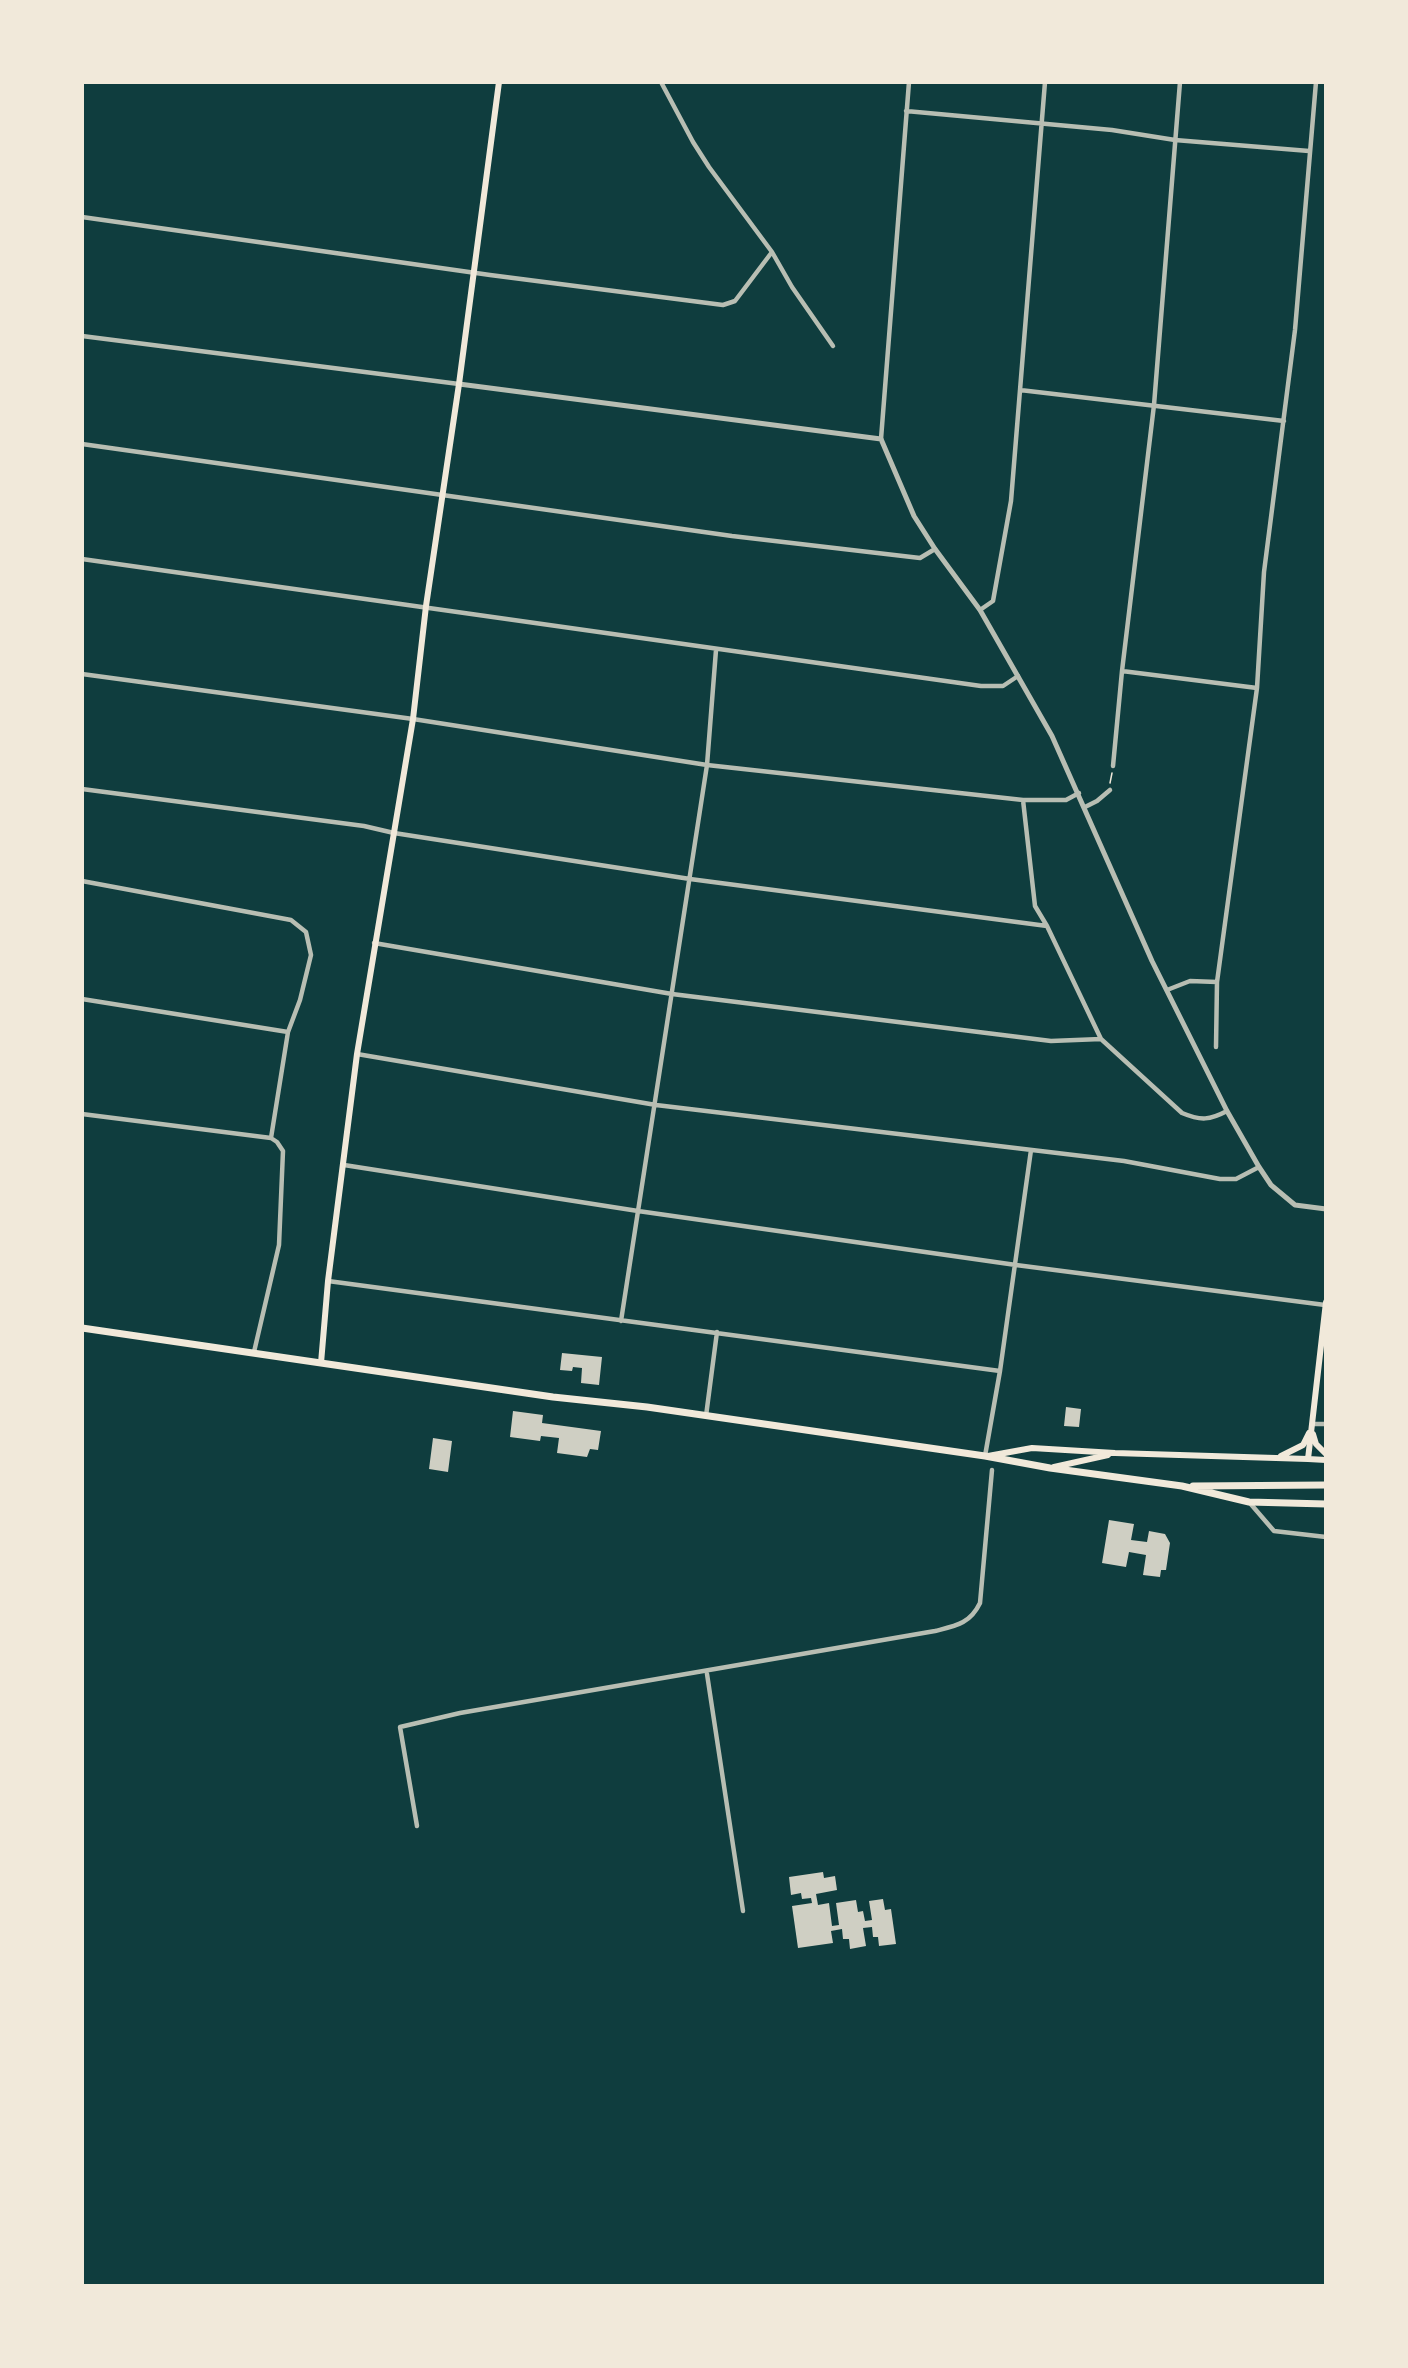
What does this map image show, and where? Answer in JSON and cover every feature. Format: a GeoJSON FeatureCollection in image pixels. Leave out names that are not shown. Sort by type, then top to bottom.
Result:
{"type":"FeatureCollection","features":[{"type":"Feature","properties":{"kind":"main road"},"geometry":{"type":"LineString","coordinates":[[321,1363],[328,1281],[357,1054],[413,719],[441,494],[459,384],[499,82]]}},
{"type":"Feature","properties":{"kind":"main road"},"geometry":{"type":"LineString","coordinates":[[1308,1459],[1325,1303]]}},
{"type":"Feature","properties":{"kind":"main road"},"geometry":{"type":"LineString","coordinates":[[82,1328],[554,1397],[647,1407],[1163,1484],[1182,1486],[1326,1485]]}},
{"type":"Feature","properties":{"kind":"main road"},"geometry":{"type":"LineString","coordinates":[[1312,1425],[1316,1444],[1326,1454]]}},
{"type":"Feature","properties":{"kind":"main road"},"geometry":{"type":"LineString","coordinates":[[1266,1458],[1289,1454],[1303,1445],[1312,1425]]}},
{"type":"Feature","properties":{"kind":"main road"},"geometry":{"type":"LineString","coordinates":[[985,1456],[1032,1448],[1326,1460]]}},
{"type":"Feature","properties":{"kind":"main road"},"geometry":{"type":"LineString","coordinates":[[1050,1468],[1115,1453]]}},
{"type":"Feature","properties":{"kind":"main road"},"geometry":{"type":"LineString","coordinates":[[1182,1486],[1249,1502],[1326,1504]]}},
{"type":"Feature","properties":{"kind":"street"},"geometry":{"type":"LineString","coordinates":[[661,82],[709,167],[772,252],[792,287],[833,346]]}},
{"type":"Feature","properties":{"kind":"street"},"geometry":{"type":"LineString","coordinates":[[909,82],[881,439],[914,516],[934,549],[980,610],[1052,736],[1167,990],[1227,1111],[1259,1167],[1271,1185],[1295,1205],[1326,1209]]}},
{"type":"Feature","properties":{"kind":"street"},"geometry":{"type":"LineString","coordinates":[[980,610],[993,601],[1011,501],[1045,82]]}},
{"type":"Feature","properties":{"kind":"street"},"geometry":{"type":"LineString","coordinates":[[1113,766],[1154,405],[1180,82]]}},
{"type":"Feature","properties":{"kind":"street"},"geometry":{"type":"LineString","coordinates":[[1216,1047],[1217,982],[1257,688],[1264,572],[1295,330],[1316,82]]}},
{"type":"Feature","properties":{"kind":"street"},"geometry":{"type":"LineString","coordinates":[[906,111],[1112,130],[1175,140],[1309,151]]}},
{"type":"Feature","properties":{"kind":"street"},"geometry":{"type":"LineString","coordinates":[[82,217],[473,272],[723,304],[735,301],[772,252]]}},
{"type":"Feature","properties":{"kind":"street"},"geometry":{"type":"LineString","coordinates":[[82,336],[881,439]]}},
{"type":"Feature","properties":{"kind":"street"},"geometry":{"type":"LineString","coordinates":[[1020,390],[1284,422]]}},
{"type":"Feature","properties":{"kind":"street"},"geometry":{"type":"LineString","coordinates":[[82,444],[732,536],[920,558],[934,549]]}},
{"type":"Feature","properties":{"kind":"street"},"geometry":{"type":"LineString","coordinates":[[82,559],[981,686],[1004,686],[1018,676]]}},
{"type":"Feature","properties":{"kind":"street"},"geometry":{"type":"LineString","coordinates":[[621,1321],[707,765],[716,650]]}},
{"type":"Feature","properties":{"kind":"street"},"geometry":{"type":"LineString","coordinates":[[1122,671],[1257,688]]}},
{"type":"Feature","properties":{"kind":"street"},"geometry":{"type":"LineString","coordinates":[[82,674],[413,719],[707,765],[1023,800],[1066,800],[1078,793]]}},
{"type":"Feature","properties":{"kind":"street"},"geometry":{"type":"LineString","coordinates":[[82,789],[364,826],[394,833],[690,879],[1047,926]]}},
{"type":"Feature","properties":{"kind":"street"},"geometry":{"type":"LineString","coordinates":[[1085,807],[1110,790]]}},
{"type":"Feature","properties":{"kind":"street"},"geometry":{"type":"LineString","coordinates":[[1023,800],[1035,906],[1047,926],[1101,1039],[1182,1113],[1199,1120],[1212,1119],[1227,1111]]}},
{"type":"Feature","properties":{"kind":"street"},"geometry":{"type":"LineString","coordinates":[[82,881],[291,920],[306,932],[311,955],[300,1000],[288,1032],[271,1138]]}},
{"type":"Feature","properties":{"kind":"street"},"geometry":{"type":"LineString","coordinates":[[374,943],[672,994],[1051,1041],[1101,1039]]}},
{"type":"Feature","properties":{"kind":"street"},"geometry":{"type":"LineString","coordinates":[[1167,990],[1190,981],[1217,982]]}},
{"type":"Feature","properties":{"kind":"street"},"geometry":{"type":"LineString","coordinates":[[82,999],[288,1032]]}},
{"type":"Feature","properties":{"kind":"street"},"geometry":{"type":"LineString","coordinates":[[357,1054],[656,1105],[1124,1161],[1220,1179],[1236,1179],[1259,1167]]}},
{"type":"Feature","properties":{"kind":"street"},"geometry":{"type":"LineString","coordinates":[[82,1114],[271,1138],[277,1142],[283,1151],[279,1245],[254,1352]]}},
{"type":"Feature","properties":{"kind":"street"},"geometry":{"type":"LineString","coordinates":[[985,1456],[1016,1265],[1031,1150]]}},
{"type":"Feature","properties":{"kind":"street"},"geometry":{"type":"LineString","coordinates":[[344,1165],[638,1211],[1016,1265],[1325,1303]]}},
{"type":"Feature","properties":{"kind":"street"},"geometry":{"type":"LineString","coordinates":[[328,1281],[1000,1371]]}},
{"type":"Feature","properties":{"kind":"street"},"geometry":{"type":"LineString","coordinates":[[706,1416],[717,1332]]}},
{"type":"Feature","properties":{"kind":"street"},"geometry":{"type":"LineString","coordinates":[[1312,1425],[1326,1424]]}},
{"type":"Feature","properties":{"kind":"street"},"geometry":{"type":"LineString","coordinates":[[417,1826],[399,1727],[460,1713],[935,1631],[963,1624],[975,1614],[980,1603],[992,1470]]}},
{"type":"Feature","properties":{"kind":"street"},"geometry":{"type":"LineString","coordinates":[[1249,1502],[1271,1529],[1283,1533],[1326,1537]]}},
{"type":"Feature","properties":{"kind":"street"},"geometry":{"type":"LineString","coordinates":[[707,1674],[743,1911]]}},
{"type":"Feature","properties":{"kind":"path"},"geometry":{"type":"LineString","coordinates":[[1110,790],[1113,766]]}},
{"type":"Feature","properties":{"kind":"building"},"geometry":{"type":"Polygon","coordinates":[[[562,1353],[602,1357],[599,1385],[581,1383],[582,1368],[573,1367],[572,1371],[560,1370],[562,1353]]]}},
{"type":"Feature","properties":{"kind":"building"},"geometry":{"type":"Polygon","coordinates":[[[1066,1407],[1081,1409],[1079,1427],[1064,1426],[1066,1407]]]}},
{"type":"Feature","properties":{"kind":"building"},"geometry":{"type":"Polygon","coordinates":[[[513,1411],[543,1415],[542,1423],[601,1431],[598,1450],[590,1449],[587,1457],[557,1453],[559,1438],[541,1436],[540,1441],[510,1437],[513,1411]]]}},
{"type":"Feature","properties":{"kind":"building"},"geometry":{"type":"Polygon","coordinates":[[[433,1438],[452,1441],[448,1472],[429,1469],[433,1438]]]}},
{"type":"Feature","properties":{"kind":"building"},"geometry":{"type":"Polygon","coordinates":[[[1109,1520],[1134,1524],[1131,1540],[1147,1542],[1149,1531],[1165,1534],[1170,1543],[1166,1570],[1161,1570],[1160,1577],[1143,1575],[1146,1555],[1129,1552],[1126,1567],[1102,1563],[1109,1520]]]}},
{"type":"Feature","properties":{"kind":"building"},"geometry":{"type":"Polygon","coordinates":[[[823,1872],[824,1878],[835,1876],[837,1890],[816,1894],[818,1905],[829,1903],[832,1926],[839,1925],[836,1903],[856,1900],[858,1912],[863,1911],[865,1921],[872,1920],[869,1901],[883,1899],[885,1910],[891,1909],[896,1944],[879,1946],[878,1937],[873,1937],[872,1927],[863,1928],[866,1946],[850,1949],[849,1939],[843,1939],[842,1929],[831,1931],[833,1943],[798,1948],[792,1906],[812,1903],[811,1898],[802,1899],[801,1893],[791,1895],[789,1877],[823,1872]]]}}]}
